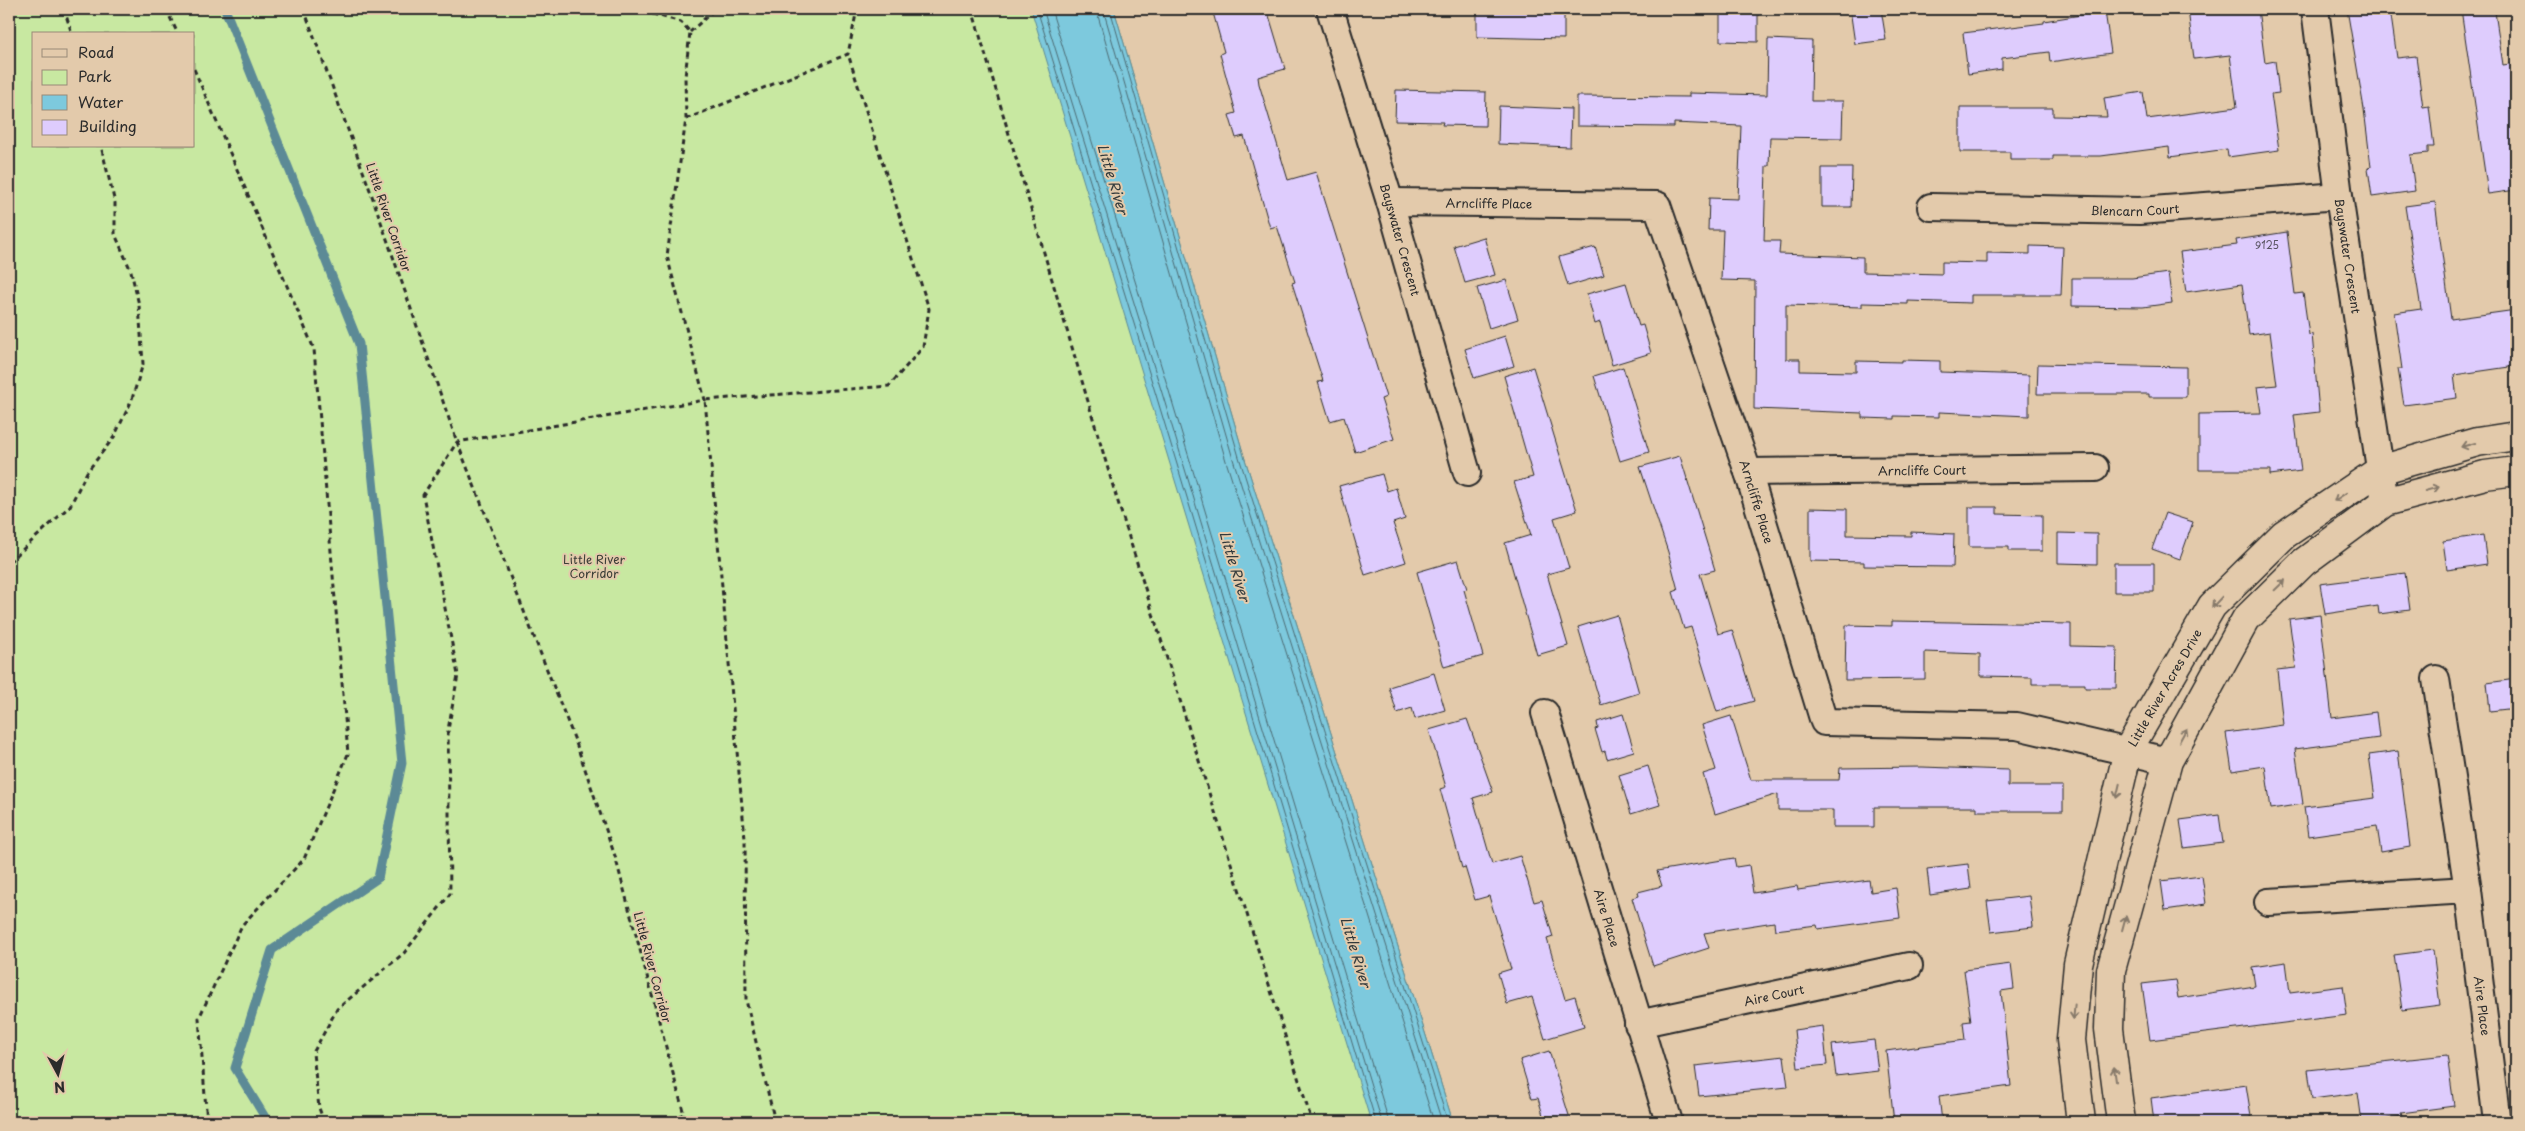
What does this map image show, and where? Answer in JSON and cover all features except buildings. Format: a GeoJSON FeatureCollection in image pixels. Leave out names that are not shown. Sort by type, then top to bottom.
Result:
{"type":"FeatureCollection","features":[{"type":"Feature","properties":{"kind":"street","name":"Bayswater Crescent"},"geometry":{"type":"LineString","coordinates":[[1330,9],[1390,202],[1467,472]]}},
{"type":"Feature","properties":{"kind":"street","name":"Bayswater Crescent"},"geometry":{"type":"LineString","coordinates":[[2315,9],[2339,196],[2385,502]]}},
{"type":"Feature","properties":{"kind":"street","name":"Blencarn Court"},"geometry":{"type":"LineString","coordinates":[[1931,207],[2139,211],[2339,196]]}},
{"type":"Feature","properties":{"kind":"street","name":"Arncliffe Place"},"geometry":{"type":"LineString","coordinates":[[1390,202],[1656,206],[1748,472],[1824,722],[2016,726],[2128,750],[2168,761]]}},
{"type":"Feature","properties":{"kind":"street","name":"Little River Acres Drive"},"geometry":{"type":"LineString","coordinates":[[2081,1122],[2071,1040],[2078,964],[2128,750],[2212,606],[2284,535],[2380,470],[2477,442],[2516,436]]}},
{"type":"Feature","properties":{"kind":"street","name":"Arncliffe Court"},"geometry":{"type":"LineString","coordinates":[[1748,472],[2095,468]]}},
{"type":"Feature","properties":{"kind":"street"},"geometry":{"type":"LineString","coordinates":[[2121,1122],[2109,1029],[2111,970],[2168,761],[2246,618],[2304,562],[2385,502],[2485,475],[2516,471]]}},
{"type":"Feature","properties":{"kind":"street","name":"Aire Place"},"geometry":{"type":"LineString","coordinates":[[2436,679],[2468,890],[2497,1122]]}},
{"type":"Feature","properties":{"kind":"street","name":"Aire Place"},"geometry":{"type":"LineString","coordinates":[[1544,712],[1669,1122]]}},
{"type":"Feature","properties":{"kind":"street"},"geometry":{"type":"LineString","coordinates":[[2268,902],[2468,890]]}},
{"type":"Feature","properties":{"kind":"street","name":"Aire Court"},"geometry":{"type":"LineString","coordinates":[[1638,1024],[1909,966]]}},
{"type":"Feature","properties":{"kind":"path"},"geometry":{"type":"LineString","coordinates":[[64,9],[71,32]]}},
{"type":"Feature","properties":{"kind":"path"},"geometry":{"type":"LineString","coordinates":[[166,9],[177,32]]}},
{"type":"Feature","properties":{"kind":"path","name":"Little River Corridor"},"geometry":{"type":"LineString","coordinates":[[304,9],[368,184],[457,442],[573,734],[615,856],[686,1122]]}},
{"type":"Feature","properties":{"kind":"path"},"geometry":{"type":"LineString","coordinates":[[635,9],[681,22],[690,32]]}},
{"type":"Feature","properties":{"kind":"path"},"geometry":{"type":"LineString","coordinates":[[715,9],[690,32],[685,77],[686,119],[667,256],[705,400],[746,840],[746,1000],[775,1122]]}},
{"type":"Feature","properties":{"kind":"path"},"geometry":{"type":"LineString","coordinates":[[324,1122],[319,1108],[313,1053],[337,1009],[404,953],[450,894],[448,730],[458,675],[423,495],[457,442],[705,400],[889,386],[924,347],[929,309],[848,54],[857,9]]}},
{"type":"Feature","properties":{"kind":"path"},"geometry":{"type":"LineString","coordinates":[[972,9],[1113,486],[1312,1122]]}},
{"type":"Feature","properties":{"kind":"path"},"geometry":{"type":"LineString","coordinates":[[686,119],[848,54]]}},
{"type":"Feature","properties":{"kind":"path"},"geometry":{"type":"LineString","coordinates":[[195,71],[314,349],[348,754],[304,859],[242,925],[199,1018],[207,1122]]}},
{"type":"Feature","properties":{"kind":"path"},"geometry":{"type":"LineString","coordinates":[[9,562],[70,506],[87,472],[114,437],[131,402],[143,364],[139,305],[131,271],[115,234],[115,203],[101,148]]}},
{"type":"Feature","properties":{"kind":"path"},"geometry":{"type":"LineString","coordinates":[[670,1122],[683,1114]]}},
{"type":"Feature","properties":{"kind":"green space","name":"Little River Corridor"},"geometry":{"type":"Polygon","coordinates":[[[9,9],[1114,9],[1244,456],[1453,1122],[9,1122],[9,9]]]}},
{"type":"Feature","properties":{"kind":"water","name":"Little River"},"geometry":{"type":"Polygon","coordinates":[[[1031,9],[1114,9],[1244,456],[1453,1122],[1371,1122],[1031,9]]]}},
{"type":"Feature","properties":{"kind":"waterway"},"geometry":{"type":"LineString","coordinates":[[225,9],[359,344],[402,763],[378,878],[272,950],[235,1068],[268,1122]]}}]}
